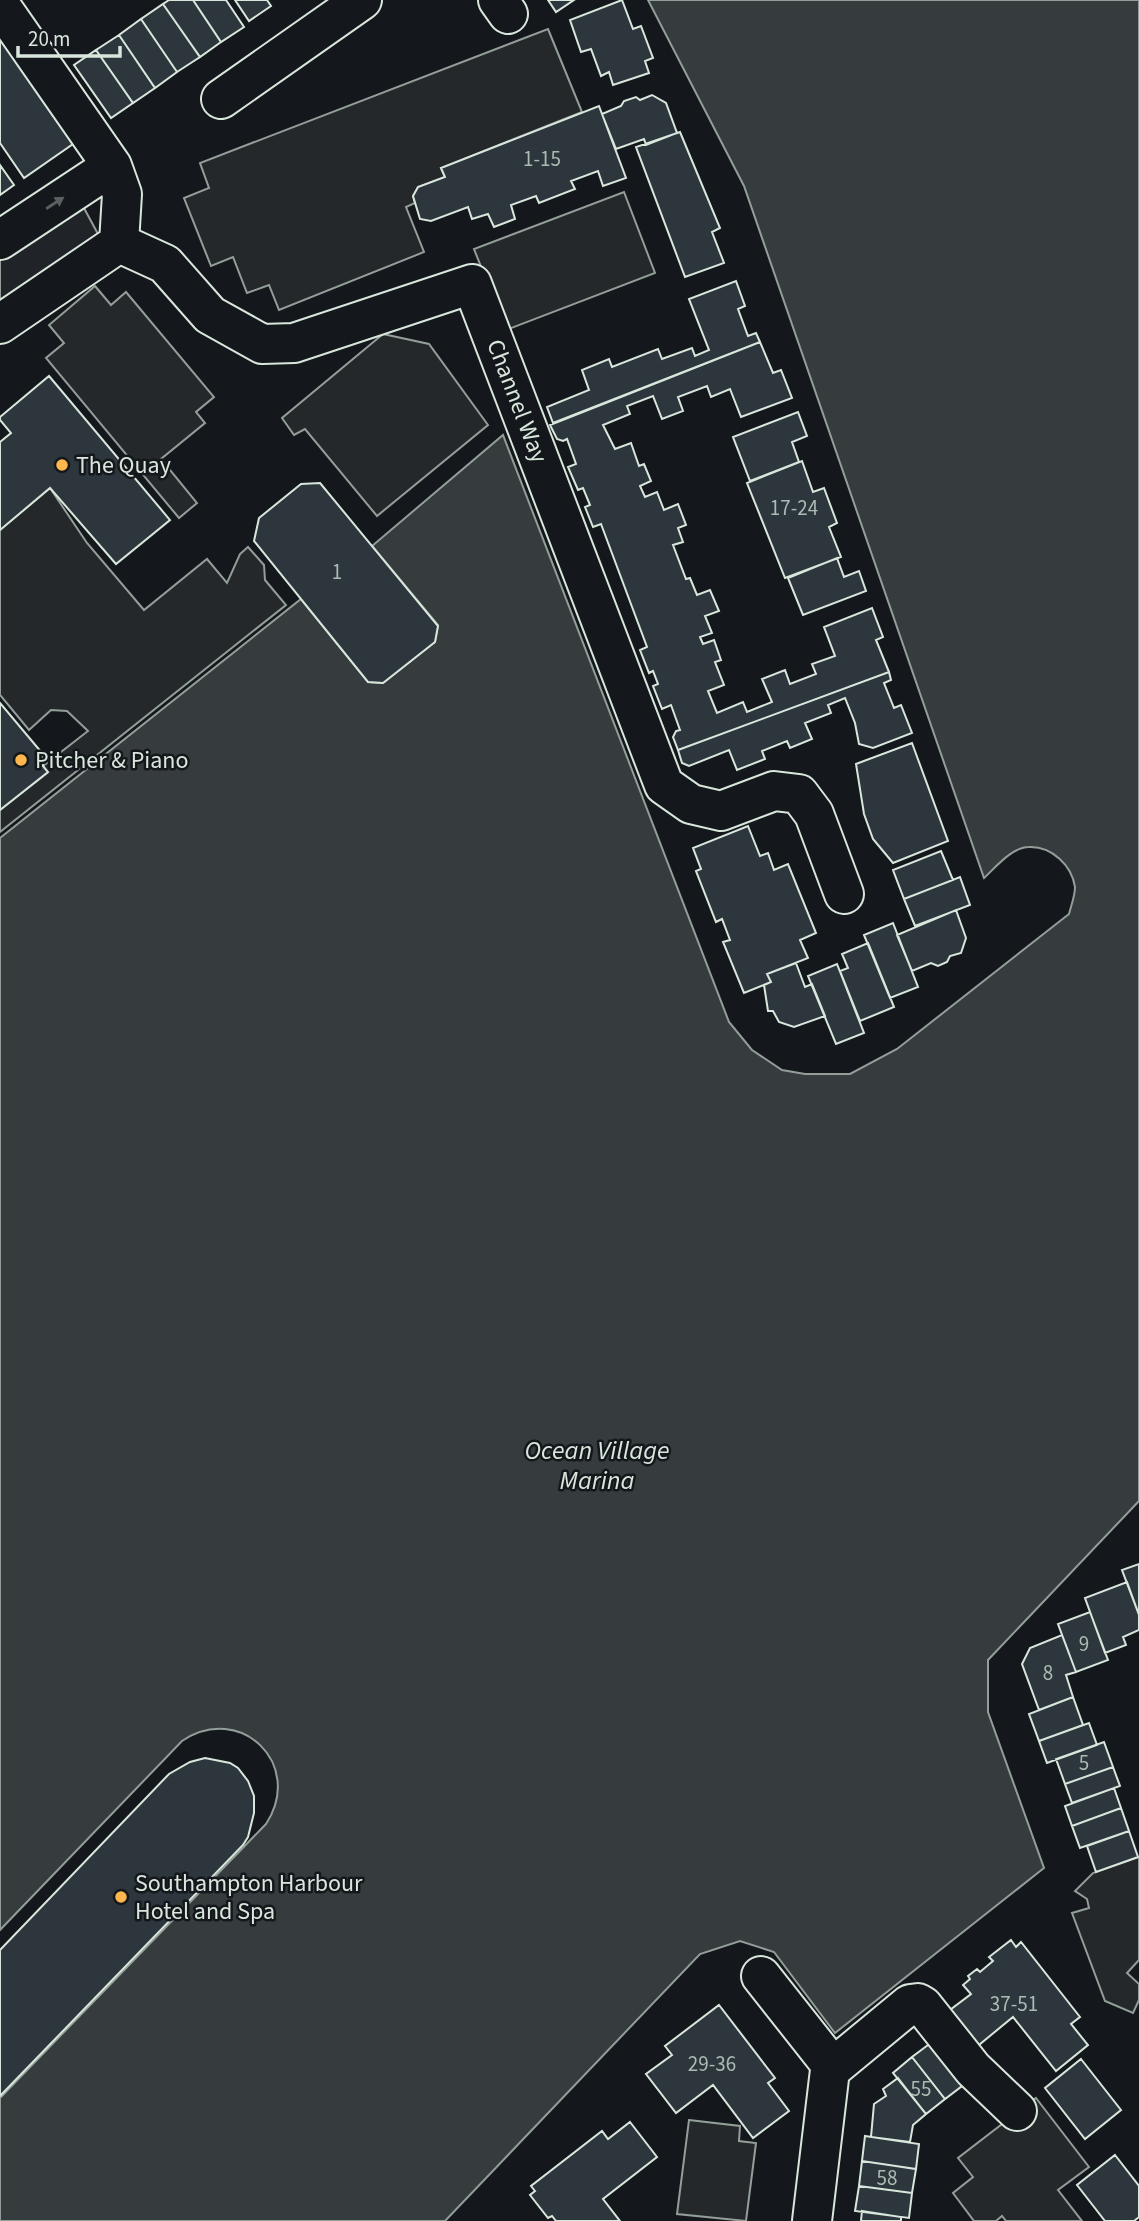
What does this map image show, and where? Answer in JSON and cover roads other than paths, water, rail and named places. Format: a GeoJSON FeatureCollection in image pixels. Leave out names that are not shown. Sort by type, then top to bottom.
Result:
{"type":"FeatureCollection","features":[{"type":"Feature","properties":{"kind":"street"},"geometry":{"type":"LineString","coordinates":[[221,99],[362,0]]}},
{"type":"Feature","properties":{"kind":"street"},"geometry":{"type":"LineString","coordinates":[[0,5],[112,166],[122,194],[119,243],[0,324]]}},
{"type":"Feature","properties":{"kind":"street"},"geometry":{"type":"LineString","coordinates":[[0,240],[112,166]]}},
{"type":"Feature","properties":{"kind":"street","name":"Channel Way"},"geometry":{"type":"LineString","coordinates":[[119,243],[165,264],[210,315],[262,344],[294,343],[472,284],[664,785],[691,804],[721,811],[774,791],[799,794],[814,814],[844,894]]}},
{"type":"Feature","properties":{"kind":"street"},"geometry":{"type":"LineString","coordinates":[[761,1976],[832,2066]]}},
{"type":"Feature","properties":{"kind":"street"},"geometry":{"type":"LineString","coordinates":[[812,2221],[830,2070],[907,2006],[918,2003],[923,2006],[974,2069],[1017,2111]]}},
{"type":"Feature","properties":{"kind":"water","name":"Ocean Village Marina"},"geometry":{"type":"Polygon","coordinates":[[[648,0],[1139,0],[1139,1501],[988,1660],[988,1712],[1044,1868],[835,2033],[774,1952],[740,1941],[700,1954],[445,2221],[0,2221],[0,2098],[266,1824],[276,1802],[277,1780],[272,1761],[260,1745],[244,1734],[225,1729],[204,1731],[182,1741],[0,1930],[0,838],[301,599],[368,682],[383,683],[435,642],[438,625],[372,546],[503,435],[729,1022],[752,1050],[782,1070],[805,1074],[850,1074],[897,1049],[1069,914],[1075,890],[1073,879],[1060,859],[1045,850],[1029,847],[1016,850],[984,878],[744,186],[648,0]]]}},
{"type":"Feature","properties":{"kind":"place","name":"The Quay"},"geometry":{"type":"Point","coordinates":[62,465]}},
{"type":"Feature","properties":{"kind":"place","name":"Pitcher & Piano"},"geometry":{"type":"Point","coordinates":[21,760]}},
{"type":"Feature","properties":{"kind":"place","name":"Southampton Harbour Hotel and Spa"},"geometry":{"type":"Point","coordinates":[121,1897]}}]}
